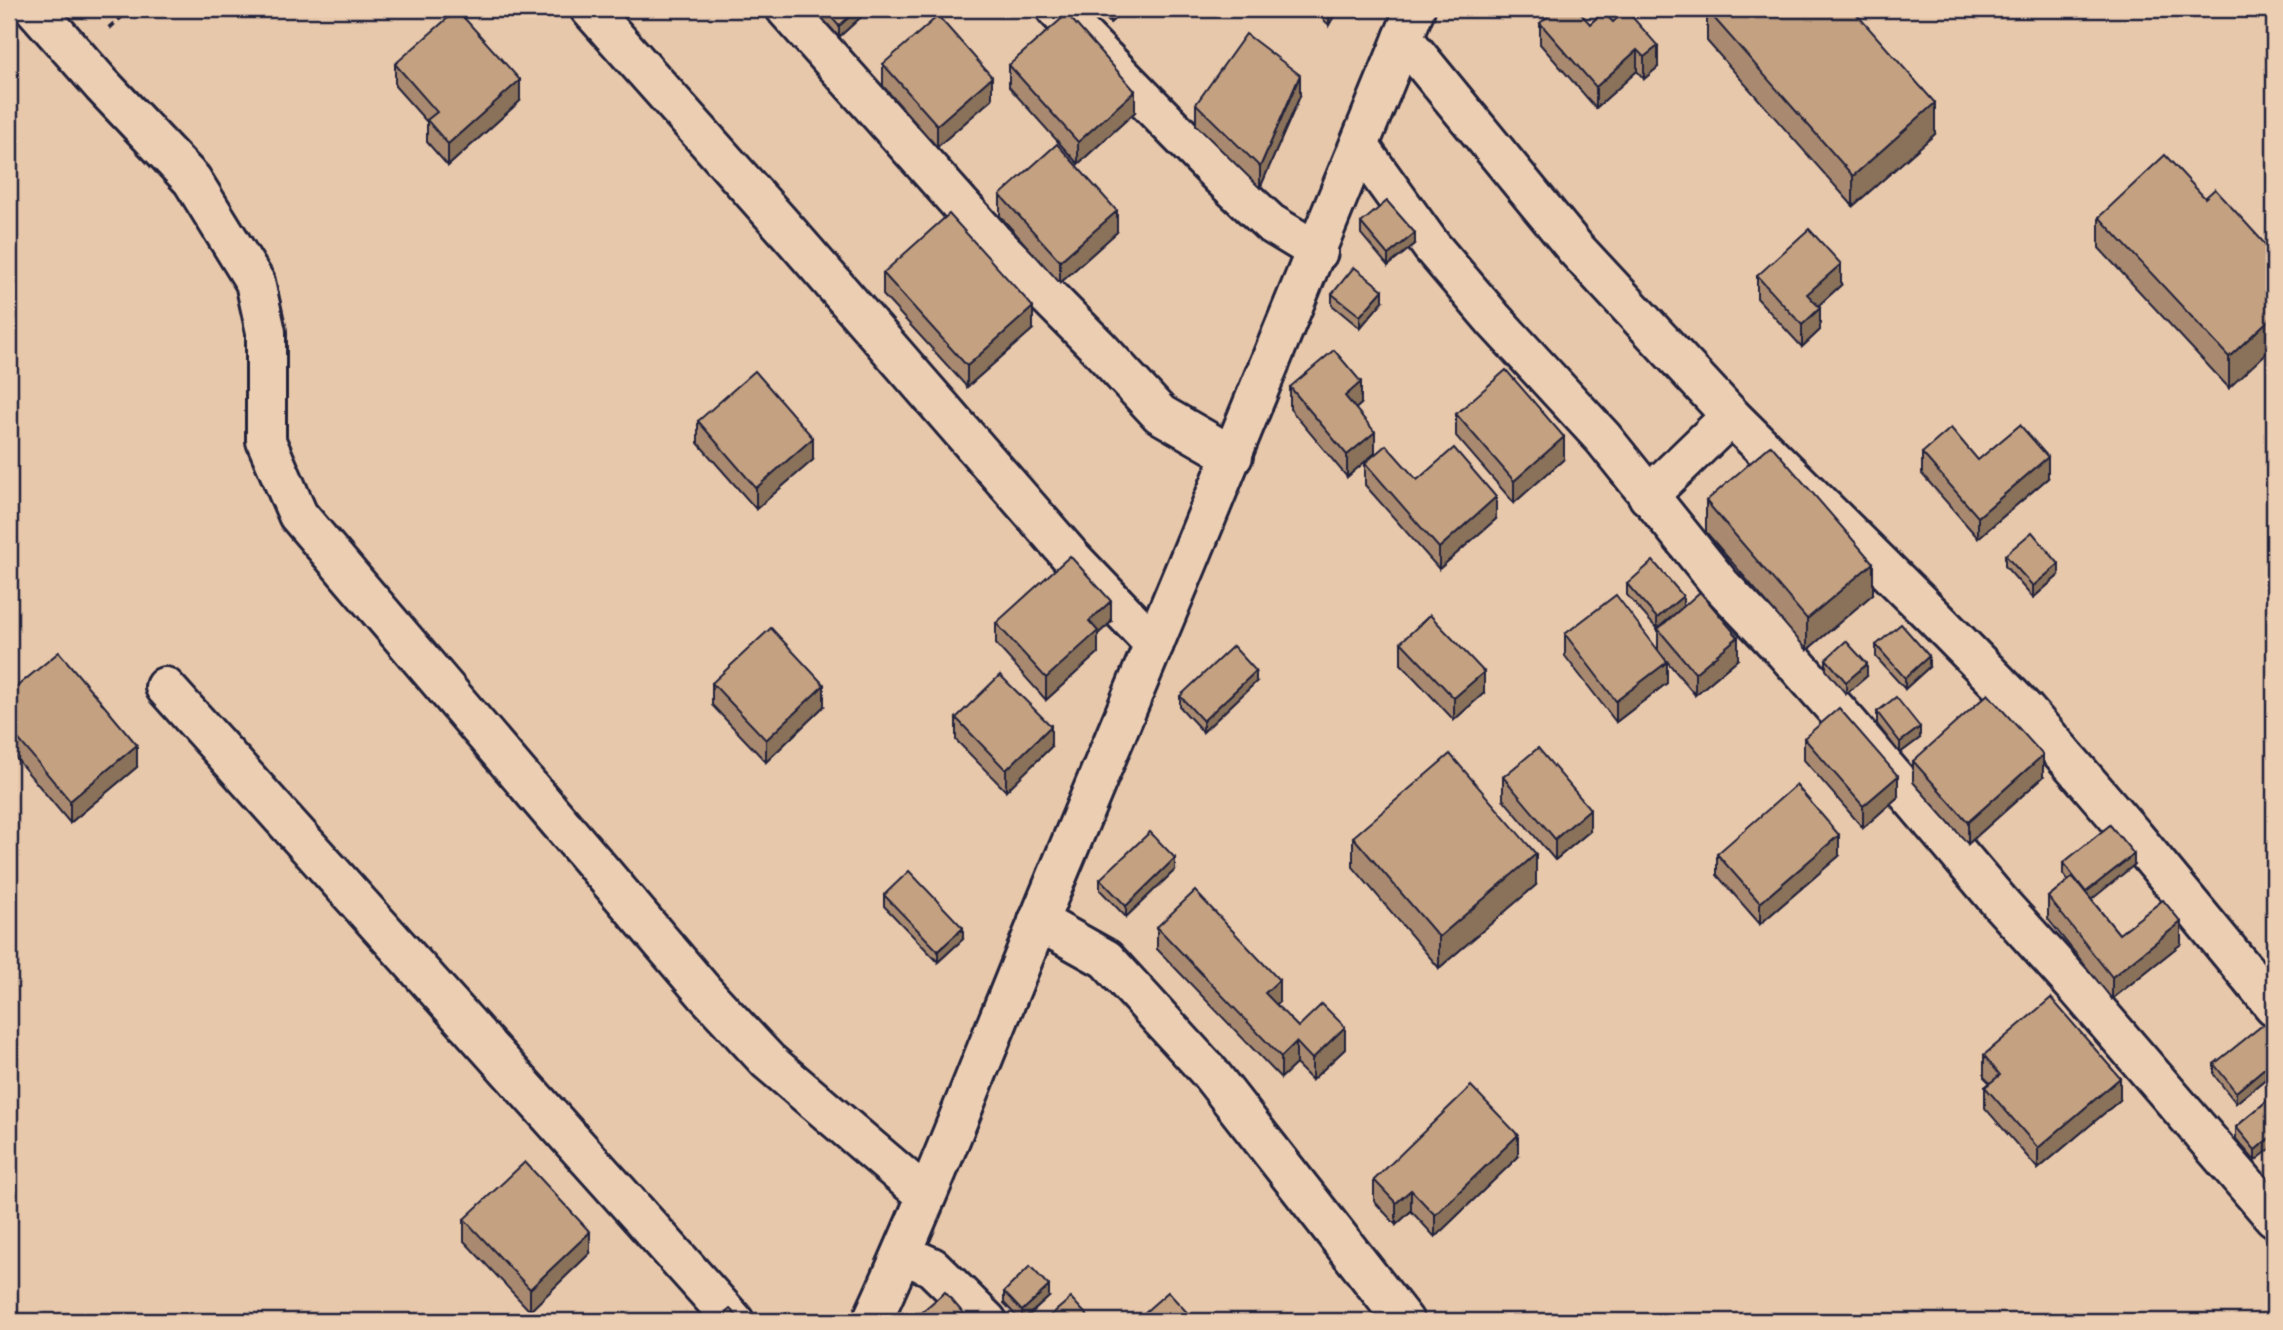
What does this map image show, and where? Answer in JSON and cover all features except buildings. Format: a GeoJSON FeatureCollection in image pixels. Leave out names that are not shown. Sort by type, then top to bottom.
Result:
{"type":"FeatureCollection","features":[{"type":"Feature","properties":{"kind":"street"},"geometry":{"type":"LineString","coordinates":[[35,9],[192,180],[255,282],[266,332],[266,442],[298,515],[552,815],[768,1062],[926,1196]]}},
{"type":"Feature","properties":{"kind":"street"},"geometry":{"type":"LineString","coordinates":[[590,9],[1072,558],[1154,644]]}},
{"type":"Feature","properties":{"kind":"street"},"geometry":{"type":"LineString","coordinates":[[786,9],[992,240],[1160,414],[1233,456]]}},
{"type":"Feature","properties":{"kind":"street"},"geometry":{"type":"LineString","coordinates":[[1056,9],[1222,178],[1270,223],[1318,252]]}},
{"type":"Feature","properties":{"kind":"street"},"geometry":{"type":"LineString","coordinates":[[872,1321],[903,1254],[1038,921],[1318,252],[1409,23]]}},
{"type":"Feature","properties":{"kind":"street"},"geometry":{"type":"LineString","coordinates":[[1409,23],[1575,248],[1731,416],[2026,711],[2133,835],[2274,1006]]}},
{"type":"Feature","properties":{"kind":"street"},"geometry":{"type":"LineString","coordinates":[[1360,147],[1432,247],[1494,320],[1604,438],[1720,584],[1847,722],[1993,895],[2274,1217]]}},
{"type":"Feature","properties":{"kind":"street"},"geometry":{"type":"LineString","coordinates":[[1648,496],[1731,416]]}},
{"type":"Feature","properties":{"kind":"street"},"geometry":{"type":"LineString","coordinates":[[165,687],[734,1321]]}},
{"type":"Feature","properties":{"kind":"street"},"geometry":{"type":"LineString","coordinates":[[1038,921],[1107,959],[1210,1073],[1405,1321]]}},
{"type":"Feature","properties":{"kind":"street"},"geometry":{"type":"LineString","coordinates":[[903,1254],[932,1268],[987,1321]]}}]}
